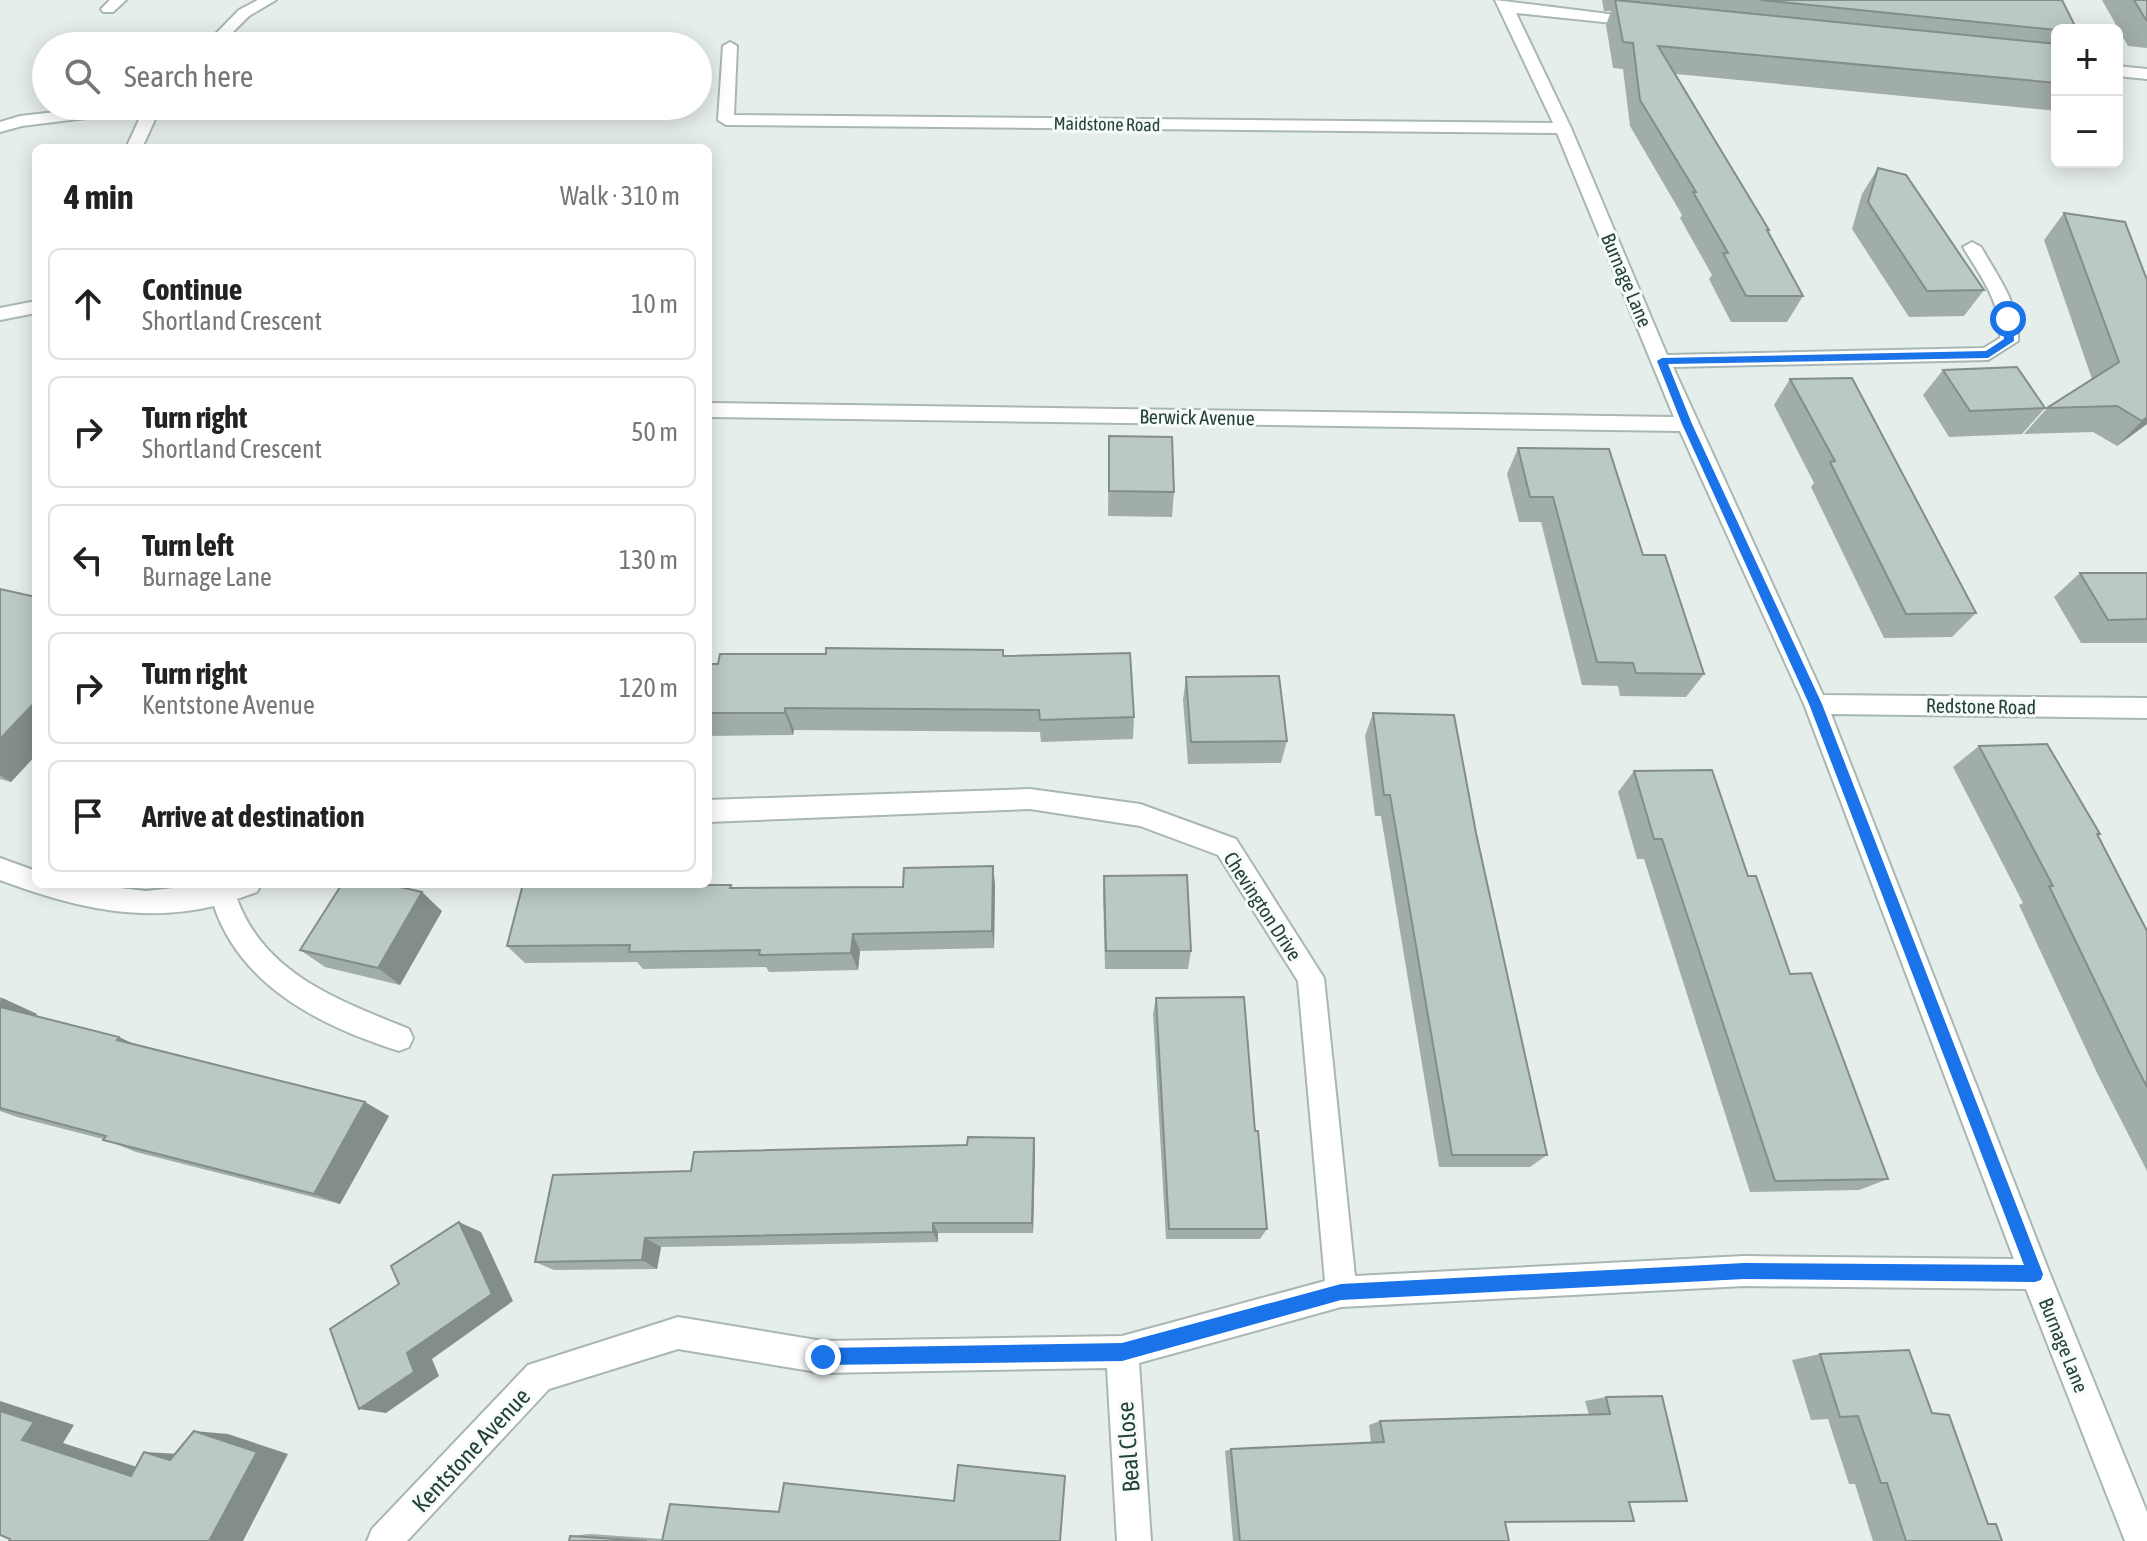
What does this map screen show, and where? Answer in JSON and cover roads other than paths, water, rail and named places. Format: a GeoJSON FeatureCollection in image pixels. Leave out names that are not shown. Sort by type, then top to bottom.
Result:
{"type":"FeatureCollection","features":[{"type":"Feature","properties":{"kind":"street"},"geometry":{"type":"LineString","coordinates":[[225,32],[244,13],[269,0]]}},
{"type":"Feature","properties":{"kind":"street"},"geometry":{"type":"LineString","coordinates":[[1504,4],[1663,25]]}},
{"type":"Feature","properties":{"kind":"street","name":"Burnage Lane"},"geometry":{"type":"LineString","coordinates":[[1504,4],[1563,128],[1687,424],[1816,704],[2035,1274],[2142,1541]]}},
{"type":"Feature","properties":{"kind":"street","name":"Maidstone Road"},"geometry":{"type":"LineString","coordinates":[[730,46],[726,120],[1563,128]]}},
{"type":"Feature","properties":{"kind":"street"},"geometry":{"type":"LineString","coordinates":[[2123,72],[2147,74]]}},
{"type":"Feature","properties":{"kind":"street"},"geometry":{"type":"LineString","coordinates":[[0,127],[32,120]]}},
{"type":"Feature","properties":{"kind":"street"},"geometry":{"type":"LineString","coordinates":[[136,144],[145,120]]}},
{"type":"Feature","properties":{"kind":"street"},"geometry":{"type":"LineString","coordinates":[[1662,361],[1988,354],[2009,341],[2011,330],[2004,305],[1972,247]]}},
{"type":"Feature","properties":{"kind":"street"},"geometry":{"type":"LineString","coordinates":[[0,314],[32,308]]}},
{"type":"Feature","properties":{"kind":"street","name":"Berwick Avenue"},"geometry":{"type":"LineString","coordinates":[[712,410],[1687,424]]}},
{"type":"Feature","properties":{"kind":"street","name":"Redstone Road"},"geometry":{"type":"LineString","coordinates":[[1816,704],[2147,708]]}},
{"type":"Feature","properties":{"kind":"street","name":"Chevington Drive"},"geometry":{"type":"LineString","coordinates":[[712,811],[1030,799],[1140,815],[1227,847],[1311,978],[1341,1292]]}},
{"type":"Feature","properties":{"kind":"street"},"geometry":{"type":"LineString","coordinates":[[0,869],[32,881]]}},
{"type":"Feature","properties":{"kind":"street"},"geometry":{"type":"LineString","coordinates":[[55,888],[78,896],[154,905],[222,894],[238,888]]}},
{"type":"Feature","properties":{"kind":"street"},"geometry":{"type":"LineString","coordinates":[[222,894],[235,927],[285,982],[323,1009],[360,1027],[399,1038]]}},
{"type":"Feature","properties":{"kind":"street","name":"Kentstone Avenue"},"geometry":{"type":"LineString","coordinates":[[384,1541],[539,1376],[678,1333],[823,1357],[1122,1352],[1341,1292],[1744,1271],[2035,1274]]}},
{"type":"Feature","properties":{"kind":"street","name":"Beal Close"},"geometry":{"type":"LineString","coordinates":[[1122,1352],[1134,1541]]}}]}
